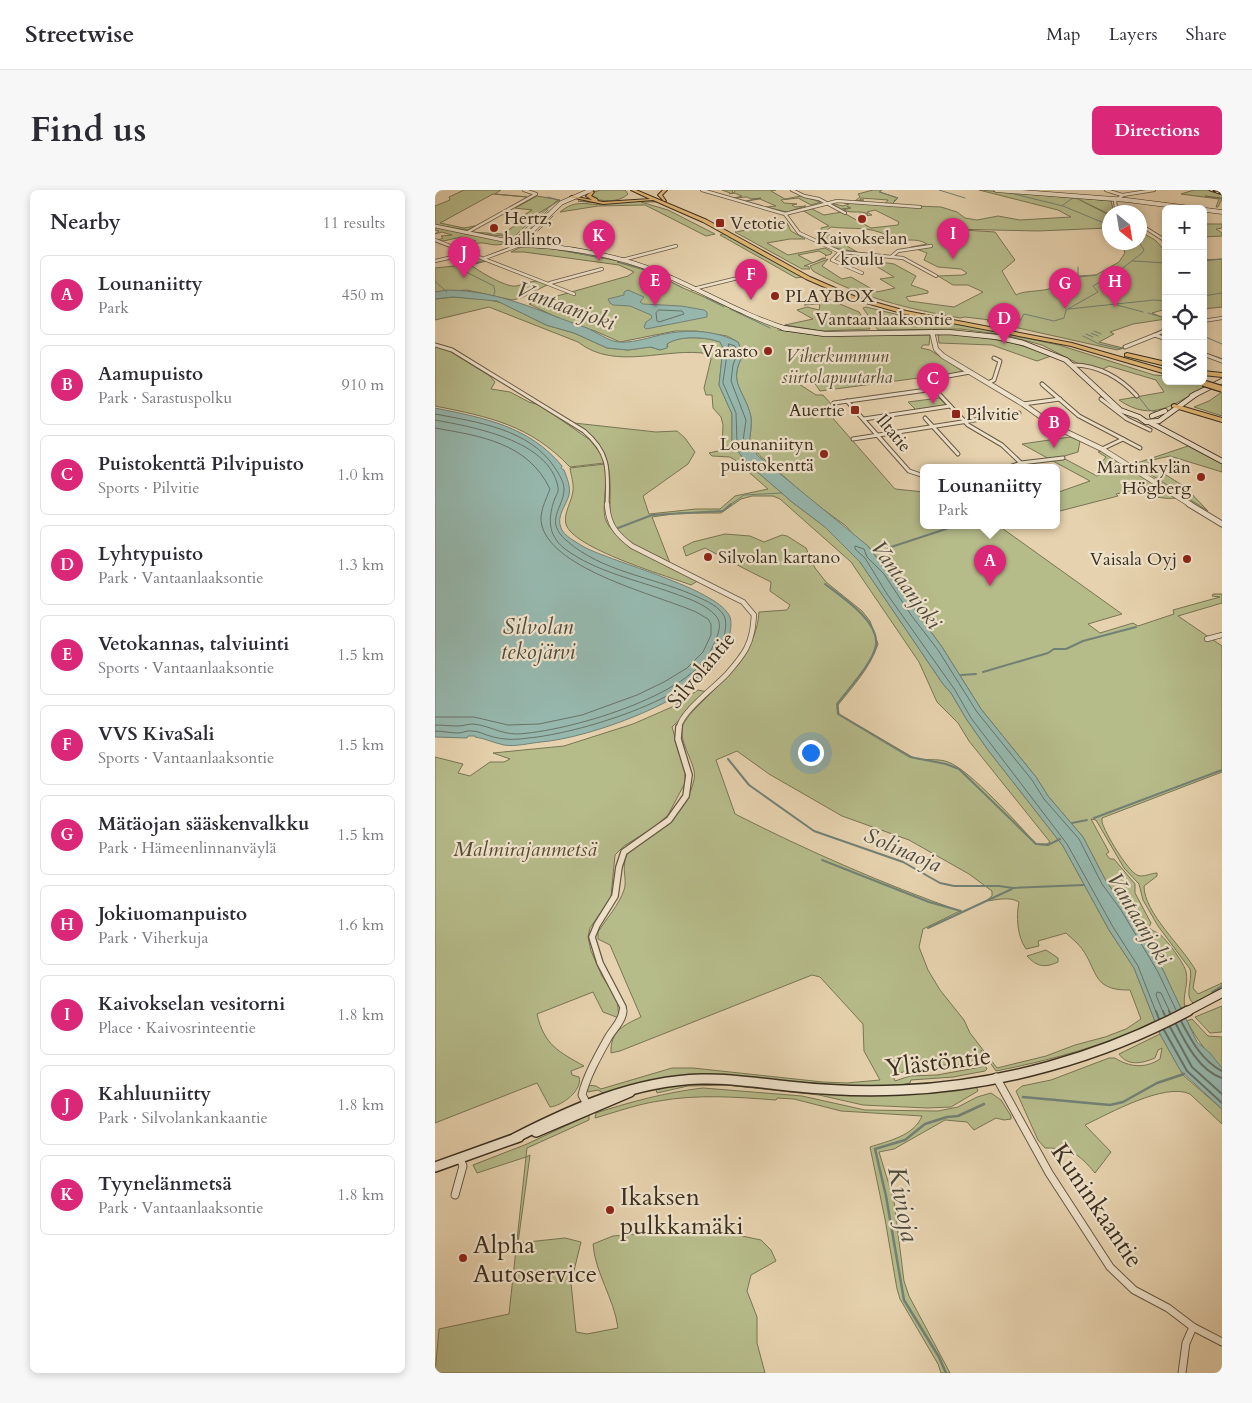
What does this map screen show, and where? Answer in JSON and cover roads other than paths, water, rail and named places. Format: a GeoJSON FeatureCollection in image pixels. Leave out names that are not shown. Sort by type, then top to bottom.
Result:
{"type":"FeatureCollection","features":[{"type":"Feature","properties":{"kind":"highway"},"geometry":{"type":"LineString","coordinates":[[594,190],[589,197],[597,200]]}},
{"type":"Feature","properties":{"kind":"highway"},"geometry":{"type":"LineString","coordinates":[[639,190],[710,220],[825,282],[859,296],[903,309],[1162,363]]}},
{"type":"Feature","properties":{"kind":"highway"},"geometry":{"type":"LineString","coordinates":[[665,190],[660,195],[665,201]]}},
{"type":"Feature","properties":{"kind":"highway"},"geometry":{"type":"LineString","coordinates":[[574,198],[617,200],[630,192],[665,201],[814,281],[854,298],[913,314],[1071,345],[1162,370]]}},
{"type":"Feature","properties":{"kind":"highway"},"geometry":{"type":"LineString","coordinates":[[574,198],[600,202],[643,199],[665,201]]}},
{"type":"Feature","properties":{"kind":"highway"},"geometry":{"type":"LineString","coordinates":[[1073,343],[1162,370]]}},
{"type":"Feature","properties":{"kind":"highway"},"geometry":{"type":"LineString","coordinates":[[1207,374],[1222,380]]}},
{"type":"Feature","properties":{"kind":"highway"},"geometry":{"type":"LineString","coordinates":[[1211,375],[1222,375]]}},
{"type":"Feature","properties":{"kind":"highway"},"geometry":{"type":"LineString","coordinates":[[1207,383],[1222,387]]}},
{"type":"Feature","properties":{"kind":"highway"},"geometry":{"type":"LineString","coordinates":[[1178,405],[1222,419]]}},
{"type":"Feature","properties":{"kind":"main road"},"geometry":{"type":"LineString","coordinates":[[516,242],[530,233],[559,206],[594,190]]}},
{"type":"Feature","properties":{"kind":"main road"},"geometry":{"type":"LineString","coordinates":[[996,190],[1131,200],[1221,210]]}},
{"type":"Feature","properties":{"kind":"main road"},"geometry":{"type":"LineString","coordinates":[[516,242],[521,245],[527,242],[530,233]]}},
{"type":"Feature","properties":{"kind":"main road"},"geometry":{"type":"LineString","coordinates":[[516,242],[527,242]]}},
{"type":"Feature","properties":{"kind":"main road","name":"Vantaanlaaksontie"},"geometry":{"type":"LineString","coordinates":[[527,242],[621,260],[650,268],[771,325],[799,331],[833,334],[971,333],[1011,340],[1044,350],[1073,366],[1120,410],[1147,419],[1222,461]]}},
{"type":"Feature","properties":{"kind":"main road"},"geometry":{"type":"LineString","coordinates":[[1147,419],[1178,405],[1222,380]]}},
{"type":"Feature","properties":{"kind":"main road"},"geometry":{"type":"LineString","coordinates":[[1147,419],[1159,421],[1178,405]]}},
{"type":"Feature","properties":{"kind":"main road","name":"Vantaanlaaksontie"},"geometry":{"type":"LineString","coordinates":[[1159,421],[1169,431],[1203,448],[1222,461]]}},
{"type":"Feature","properties":{"kind":"main road","name":"Ylästöntie"},"geometry":{"type":"LineString","coordinates":[[435,1167],[545,1129],[588,1106],[644,1086],[674,1081],[719,1079],[823,1088],[881,1090],[935,1087],[995,1077],[1080,1055],[1148,1030],[1222,993]]}},
{"type":"Feature","properties":{"kind":"street"},"geometry":{"type":"LineString","coordinates":[[466,233],[536,194],[523,190]]}},
{"type":"Feature","properties":{"kind":"street"},"geometry":{"type":"LineString","coordinates":[[703,190],[785,214],[847,197]]}},
{"type":"Feature","properties":{"kind":"street"},"geometry":{"type":"LineString","coordinates":[[792,190],[845,213]]}},
{"type":"Feature","properties":{"kind":"street"},"geometry":{"type":"LineString","coordinates":[[1106,190],[1119,199],[1155,190]]}},
{"type":"Feature","properties":{"kind":"street"},"geometry":{"type":"LineString","coordinates":[[1117,205],[1119,199]]}},
{"type":"Feature","properties":{"kind":"street"},"geometry":{"type":"LineString","coordinates":[[837,201],[921,207]]}},
{"type":"Feature","properties":{"kind":"street"},"geometry":{"type":"LineString","coordinates":[[785,214],[799,233],[840,252],[905,259],[936,276]]}},
{"type":"Feature","properties":{"kind":"street"},"geometry":{"type":"LineString","coordinates":[[435,226],[516,242],[510,249]]}},
{"type":"Feature","properties":{"kind":"street"},"geometry":{"type":"LineString","coordinates":[[1147,229],[1162,238]]}},
{"type":"Feature","properties":{"kind":"street"},"geometry":{"type":"LineString","coordinates":[[435,240],[574,294]]}},
{"type":"Feature","properties":{"kind":"street"},"geometry":{"type":"LineString","coordinates":[[484,258],[521,245]]}},
{"type":"Feature","properties":{"kind":"street"},"geometry":{"type":"LineString","coordinates":[[621,260],[676,246]]}},
{"type":"Feature","properties":{"kind":"street"},"geometry":{"type":"LineString","coordinates":[[891,257],[898,251],[931,246]]}},
{"type":"Feature","properties":{"kind":"street"},"geometry":{"type":"LineString","coordinates":[[840,252],[832,260],[862,272]]}},
{"type":"Feature","properties":{"kind":"street"},"geometry":{"type":"LineString","coordinates":[[435,261],[470,253]]}},
{"type":"Feature","properties":{"kind":"street"},"geometry":{"type":"LineString","coordinates":[[549,283],[601,269]]}},
{"type":"Feature","properties":{"kind":"street"},"geometry":{"type":"LineString","coordinates":[[693,289],[746,276]]}},
{"type":"Feature","properties":{"kind":"street"},"geometry":{"type":"LineString","coordinates":[[1207,321],[1222,319]]}},
{"type":"Feature","properties":{"kind":"street"},"geometry":{"type":"LineString","coordinates":[[932,332],[937,351],[1023,404],[1054,426],[1102,450],[1222,524]]}},
{"type":"Feature","properties":{"kind":"street"},"geometry":{"type":"LineString","coordinates":[[1125,348],[1162,332]]}},
{"type":"Feature","properties":{"kind":"street"},"geometry":{"type":"LineString","coordinates":[[1155,335],[1162,338]]}},
{"type":"Feature","properties":{"kind":"street","name":"Silvolantie"},"geometry":{"type":"LineString","coordinates":[[435,345],[452,350],[572,423],[590,436],[604,455],[608,484],[607,516],[617,536],[632,546],[743,602],[754,615],[752,636],[744,652],[715,686],[679,723],[678,739],[689,774],[689,785],[685,796],[669,820],[624,852],[619,867],[615,896],[599,920],[592,937],[600,963],[623,1007],[621,1018],[609,1036],[585,1082],[582,1094],[588,1106]]}},
{"type":"Feature","properties":{"kind":"street"},"geometry":{"type":"LineString","coordinates":[[1207,355],[1222,361]]}},
{"type":"Feature","properties":{"kind":"street"},"geometry":{"type":"LineString","coordinates":[[988,383],[995,380],[1000,361],[995,358]]}},
{"type":"Feature","properties":{"kind":"street"},"geometry":{"type":"LineString","coordinates":[[1073,366],[1087,366],[1121,380],[1137,396]]}},
{"type":"Feature","properties":{"kind":"street"},"geometry":{"type":"LineString","coordinates":[[970,372],[927,379],[927,382],[964,422],[1001,445],[1021,463]]}},
{"type":"Feature","properties":{"kind":"street"},"geometry":{"type":"LineString","coordinates":[[1042,384],[1078,415],[1140,448]]}},
{"type":"Feature","properties":{"kind":"street"},"geometry":{"type":"LineString","coordinates":[[834,403],[934,389]]}},
{"type":"Feature","properties":{"kind":"street"},"geometry":{"type":"LineString","coordinates":[[1023,404],[1060,399]]}},
{"type":"Feature","properties":{"kind":"street"},"geometry":{"type":"LineString","coordinates":[[1101,399],[1120,415],[1150,430]]}},
{"type":"Feature","properties":{"kind":"street","name":"Iltatie"},"geometry":{"type":"LineString","coordinates":[[847,402],[864,418],[909,471],[920,475]]}},
{"type":"Feature","properties":{"kind":"street"},"geometry":{"type":"LineString","coordinates":[[864,418],[949,406]]}},
{"type":"Feature","properties":{"kind":"street"},"geometry":{"type":"LineString","coordinates":[[853,439],[1019,412]]}},
{"type":"Feature","properties":{"kind":"street"},"geometry":{"type":"LineString","coordinates":[[925,418],[958,454]]}},
{"type":"Feature","properties":{"kind":"street"},"geometry":{"type":"LineString","coordinates":[[1139,425],[1147,419]]}},
{"type":"Feature","properties":{"kind":"street"},"geometry":{"type":"LineString","coordinates":[[1102,450],[1123,440]]}},
{"type":"Feature","properties":{"kind":"street"},"geometry":{"type":"LineString","coordinates":[[1018,464],[1063,458]]}},
{"type":"Feature","properties":{"kind":"street"},"geometry":{"type":"LineString","coordinates":[[1207,639],[1222,635]]}},
{"type":"Feature","properties":{"kind":"street","name":"Kuninkaantie"},"geometry":{"type":"LineString","coordinates":[[995,1077],[1049,1173],[1110,1267],[1134,1290],[1168,1308],[1193,1327],[1222,1342]]}},
{"type":"Feature","properties":{"kind":"street"},"geometry":{"type":"LineString","coordinates":[[455,1195],[463,1166],[460,1158]]}},
{"type":"Feature","properties":{"kind":"street"},"geometry":{"type":"LineString","coordinates":[[1183,1373],[1185,1343],[1193,1327]]}},
{"type":"Feature","properties":{"kind":"water"},"geometry":{"type":"Polygon","coordinates":[[[447,290],[467,291],[503,298],[587,328],[618,342],[687,331],[718,335],[738,342],[743,355],[737,373],[737,380],[751,417],[749,444],[754,447],[757,455],[868,546],[942,647],[981,709],[1036,777],[1048,796],[1083,837],[1106,881],[1125,907],[1163,970],[1197,1042],[1210,1053],[1222,1068],[1222,1109],[1180,1070],[1160,1034],[1134,968],[1109,930],[1063,846],[988,750],[860,562],[825,527],[792,502],[746,462],[732,443],[732,414],[719,385],[723,348],[720,342],[701,338],[686,338],[672,341],[667,344],[667,348],[660,350],[651,347],[628,350],[607,348],[574,333],[546,325],[497,301],[453,297],[435,299],[435,292],[447,290]]]}},
{"type":"Feature","properties":{"kind":"water"},"geometry":{"type":"Polygon","coordinates":[[[628,290],[644,297],[640,302],[643,304],[681,306],[704,310],[707,312],[707,317],[646,329],[644,327],[646,322],[652,318],[651,315],[630,306],[613,305],[608,299],[624,295],[624,292],[628,290]]]}},
{"type":"Feature","properties":{"kind":"water","name":"Silvolan tekojärvi"},"geometry":{"type":"Polygon","coordinates":[[[435,408],[488,420],[505,426],[535,441],[549,452],[562,466],[561,468],[564,470],[568,482],[569,495],[561,515],[560,524],[565,534],[571,539],[584,547],[685,586],[720,605],[730,617],[730,633],[722,658],[706,676],[687,690],[638,715],[611,725],[561,739],[523,745],[508,745],[475,736],[468,736],[467,738],[435,737],[435,408]]]}},
{"type":"Feature","properties":{"kind":"waterway"},"geometry":{"type":"LineString","coordinates":[[882,190],[879,192],[898,198],[894,201]]}},
{"type":"Feature","properties":{"kind":"waterway"},"geometry":{"type":"LineString","coordinates":[[939,190],[965,198]]}},
{"type":"Feature","properties":{"kind":"waterway"},"geometry":{"type":"LineString","coordinates":[[1010,193],[1063,206],[1102,222]]}},
{"type":"Feature","properties":{"kind":"waterway"},"geometry":{"type":"LineString","coordinates":[[535,219],[558,200],[548,197]]}},
{"type":"Feature","properties":{"kind":"waterway"},"geometry":{"type":"LineString","coordinates":[[1063,205],[1074,197]]}},
{"type":"Feature","properties":{"kind":"waterway"},"geometry":{"type":"LineString","coordinates":[[524,235],[548,210]]}},
{"type":"Feature","properties":{"kind":"waterway"},"geometry":{"type":"LineString","coordinates":[[538,231],[553,216]]}},
{"type":"Feature","properties":{"kind":"waterway"},"geometry":{"type":"LineString","coordinates":[[513,237],[518,236],[534,220]]}},
{"type":"Feature","properties":{"kind":"waterway"},"geometry":{"type":"LineString","coordinates":[[555,249],[602,258]]}},
{"type":"Feature","properties":{"kind":"waterway"},"geometry":{"type":"LineString","coordinates":[[1020,321],[1024,314],[1054,321],[1064,318],[1066,310],[1098,292],[1093,286],[1119,271],[1144,250]]}},
{"type":"Feature","properties":{"kind":"waterway"},"geometry":{"type":"LineString","coordinates":[[1207,261],[1222,259]]}},
{"type":"Feature","properties":{"kind":"waterway"},"geometry":{"type":"LineString","coordinates":[[485,260],[460,269],[494,286]]}},
{"type":"Feature","properties":{"kind":"waterway"},"geometry":{"type":"LineString","coordinates":[[1133,261],[1162,263]]}},
{"type":"Feature","properties":{"kind":"waterway"},"geometry":{"type":"LineString","coordinates":[[618,262],[651,271],[683,288]]}},
{"type":"Feature","properties":{"kind":"waterway"},"geometry":{"type":"LineString","coordinates":[[1078,267],[1078,276],[1096,275]]}},
{"type":"Feature","properties":{"kind":"waterway"},"geometry":{"type":"LineString","coordinates":[[438,284],[447,292]]}},
{"type":"Feature","properties":{"kind":"waterway"},"geometry":{"type":"LineString","coordinates":[[493,296],[495,292],[494,287]]}},
{"type":"Feature","properties":{"kind":"waterway"},"geometry":{"type":"LineString","coordinates":[[1207,295],[1222,293]]}},
{"type":"Feature","properties":{"kind":"waterway"},"geometry":{"type":"LineString","coordinates":[[706,298],[724,307]]}},
{"type":"Feature","properties":{"kind":"waterway"},"geometry":{"type":"LineString","coordinates":[[1069,309],[1162,301]]}},
{"type":"Feature","properties":{"kind":"waterway"},"geometry":{"type":"LineString","coordinates":[[1117,305],[1143,312]]}},
{"type":"Feature","properties":{"kind":"waterway"},"geometry":{"type":"LineString","coordinates":[[730,309],[770,328]]}},
{"type":"Feature","properties":{"kind":"waterway"},"geometry":{"type":"LineString","coordinates":[[1148,313],[1162,317]]}},
{"type":"Feature","properties":{"kind":"waterway"},"geometry":{"type":"LineString","coordinates":[[778,330],[823,336]]}},
{"type":"Feature","properties":{"kind":"waterway"},"geometry":{"type":"LineString","coordinates":[[1094,331],[1101,334]]}},
{"type":"Feature","properties":{"kind":"waterway"},"geometry":{"type":"LineString","coordinates":[[1091,333],[1098,336]]}},
{"type":"Feature","properties":{"kind":"waterway"},"geometry":{"type":"LineString","coordinates":[[1086,334],[1093,337]]}},
{"type":"Feature","properties":{"kind":"waterway"},"geometry":{"type":"LineString","coordinates":[[1083,336],[1099,344],[1121,349]]}},
{"type":"Feature","properties":{"kind":"waterway"},"geometry":{"type":"LineString","coordinates":[[1207,338],[1222,344]]}},
{"type":"Feature","properties":{"kind":"waterway"},"geometry":{"type":"LineString","coordinates":[[1138,396],[1149,410],[1156,412]]}},
{"type":"Feature","properties":{"kind":"waterway"},"geometry":{"type":"LineString","coordinates":[[730,505],[744,495],[782,493]]}},
{"type":"Feature","properties":{"kind":"waterway"},"geometry":{"type":"LineString","coordinates":[[618,528],[652,515],[723,511],[731,504]]}},
{"type":"Feature","properties":{"kind":"waterway","name":"Vantaanjoki"},"geometry":{"type":"LineString","coordinates":[[888,548],[946,529]]}},
{"type":"Feature","properties":{"kind":"waterway"},"geometry":{"type":"LineString","coordinates":[[825,584],[858,610],[866,619],[872,627],[876,645],[865,668],[837,704],[838,714],[910,757],[946,764],[959,769],[1036,844],[1048,845],[1060,839]]}},
{"type":"Feature","properties":{"kind":"waterway"},"geometry":{"type":"LineString","coordinates":[[983,672],[1048,653],[1054,649],[1066,649],[1083,641],[1136,627]]}},
{"type":"Feature","properties":{"kind":"waterway"},"geometry":{"type":"LineString","coordinates":[[961,675],[976,674]]}},
{"type":"Feature","properties":{"kind":"waterway","name":"Solinaoja"},"geometry":{"type":"LineString","coordinates":[[728,759],[749,785],[814,831],[903,862],[940,883],[954,886],[999,886],[1013,888],[1084,885]]}},
{"type":"Feature","properties":{"kind":"waterway"},"geometry":{"type":"LineString","coordinates":[[1094,818],[1222,770]]}},
{"type":"Feature","properties":{"kind":"waterway"},"geometry":{"type":"LineString","coordinates":[[1072,823],[1087,820]]}},
{"type":"Feature","properties":{"kind":"waterway"},"geometry":{"type":"LineString","coordinates":[[822,860],[929,902],[961,911]]}},
{"type":"Feature","properties":{"kind":"waterway"},"geometry":{"type":"LineString","coordinates":[[928,928],[1012,889]]}},
{"type":"Feature","properties":{"kind":"waterway"},"geometry":{"type":"LineString","coordinates":[[1212,992],[1222,986]]}},
{"type":"Feature","properties":{"kind":"waterway","name":"Kivioja"},"geometry":{"type":"LineString","coordinates":[[1023,1097],[1110,1105],[1123,1102],[1157,1083],[1184,1074]]}},
{"type":"Feature","properties":{"kind":"waterway","name":"Kivioja"},"geometry":{"type":"LineString","coordinates":[[946,1373],[939,1357],[904,1300],[886,1196],[875,1149],[905,1140],[925,1124],[947,1117],[958,1116],[984,1104]]}},
{"type":"Feature","properties":{"kind":"railway"},"geometry":{"type":"LineString","coordinates":[[1210,190],[1222,194]]}},
{"type":"Feature","properties":{"kind":"place","name":"Kaivokselan koulu"},"geometry":{"type":"Point","coordinates":[862,219]}},
{"type":"Feature","properties":{"kind":"place","name":"Vetotie"},"geometry":{"type":"Point","coordinates":[720,223]}},
{"type":"Feature","properties":{"kind":"place","name":"Hertz, hallinto"},"geometry":{"type":"Point","coordinates":[494,228]}},
{"type":"Feature","properties":{"kind":"place","name":"Kaivokselan vesitorni"},"geometry":{"type":"Point","coordinates":[953,259]}},
{"type":"Feature","properties":{"kind":"place","name":"Tyynelänmetsä"},"geometry":{"type":"Point","coordinates":[599,261]}},
{"type":"Feature","properties":{"kind":"place","name":"Kahluuniitty"},"geometry":{"type":"Point","coordinates":[464,278]}},
{"type":"Feature","properties":{"kind":"place","name":"PLAYBOX"},"geometry":{"type":"Point","coordinates":[775,296]}},
{"type":"Feature","properties":{"kind":"place","name":"VVS KivaSali"},"geometry":{"type":"Point","coordinates":[751,300]}},
{"type":"Feature","properties":{"kind":"place","name":"Vetokannas, talviuinti"},"geometry":{"type":"Point","coordinates":[655,306]}},
{"type":"Feature","properties":{"kind":"place","name":"Jokiuomanpuisto"},"geometry":{"type":"Point","coordinates":[1115,307]}},
{"type":"Feature","properties":{"kind":"place","name":"Mätäojan sääskenvalkku"},"geometry":{"type":"Point","coordinates":[1065,309]}},
{"type":"Feature","properties":{"kind":"place","name":"Lyhtypuisto"},"geometry":{"type":"Point","coordinates":[1004,344]}},
{"type":"Feature","properties":{"kind":"place","name":"Varasto"},"geometry":{"type":"Point","coordinates":[768,351]}},
{"type":"Feature","properties":{"kind":"place","name":"Puistokenttä Pilvipuisto"},"geometry":{"type":"Point","coordinates":[933,404]}},
{"type":"Feature","properties":{"kind":"place","name":"Auertie"},"geometry":{"type":"Point","coordinates":[855,410]}},
{"type":"Feature","properties":{"kind":"place","name":"Pilvitie"},"geometry":{"type":"Point","coordinates":[956,414]}},
{"type":"Feature","properties":{"kind":"place","name":"Aamupuisto"},"geometry":{"type":"Point","coordinates":[1054,448]}},
{"type":"Feature","properties":{"kind":"place","name":"Lounaniityn puistokenttä"},"geometry":{"type":"Point","coordinates":[824,454]}},
{"type":"Feature","properties":{"kind":"place","name":"Martinkylän Högberg"},"geometry":{"type":"Point","coordinates":[1201,477]}},
{"type":"Feature","properties":{"kind":"place","name":"Silvolan kartano"},"geometry":{"type":"Point","coordinates":[708,557]}},
{"type":"Feature","properties":{"kind":"place","name":"Vaisala Oyj"},"geometry":{"type":"Point","coordinates":[1187,559]}},
{"type":"Feature","properties":{"kind":"place","name":"Lounaniitty"},"geometry":{"type":"Point","coordinates":[990,586]}},
{"type":"Feature","properties":{"kind":"place","name":"Ikaksen pulkkamäki"},"geometry":{"type":"Point","coordinates":[610,1210]}},
{"type":"Feature","properties":{"kind":"place","name":"Alpha Autoservice"},"geometry":{"type":"Point","coordinates":[463,1258]}},
{"type":"Feature","properties":{"kind":"park label","name":"Viherkummun siirtolapuutarha"},"geometry":{"type":"Point","coordinates":[837,366]}},
{"type":"Feature","properties":{"kind":"park label","name":"Malmirajanmetsä"},"geometry":{"type":"Point","coordinates":[525,849]}}]}
